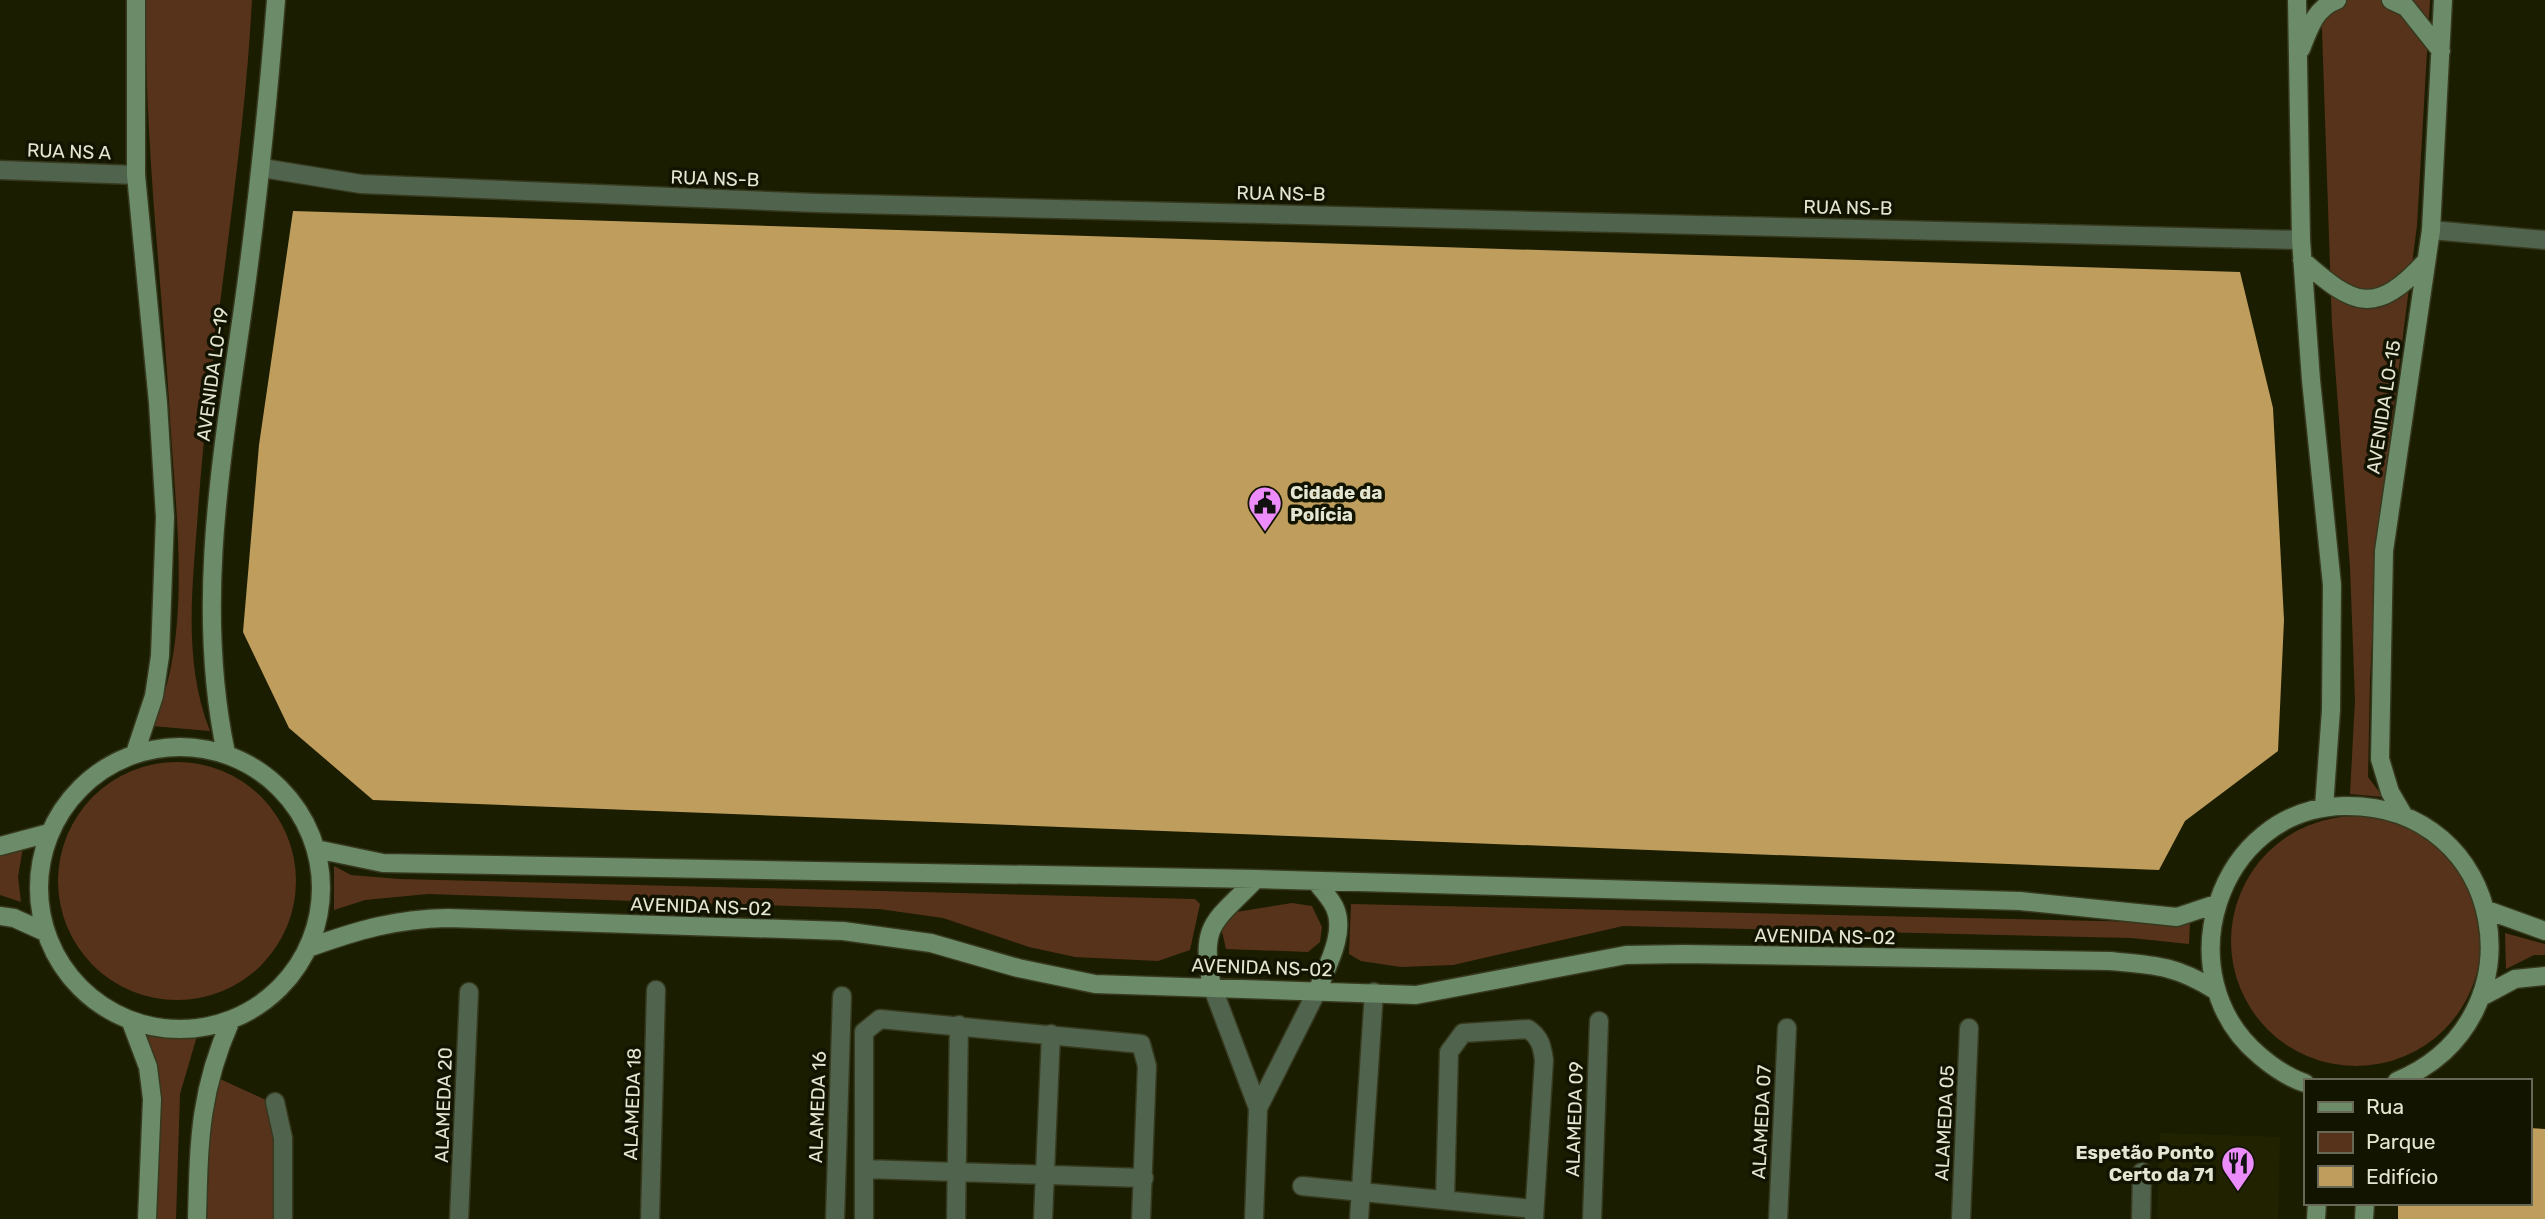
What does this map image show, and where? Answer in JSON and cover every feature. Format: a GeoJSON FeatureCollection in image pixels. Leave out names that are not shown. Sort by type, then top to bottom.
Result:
{"type":"FeatureCollection","features":[{"type":"Feature","properties":{"kind":"street"},"geometry":{"type":"LineString","coordinates":[[135,753],[154,696],[160,656],[165,553],[158,403],[135,175],[136,0]]}},
{"type":"Feature","properties":{"kind":"street","name":"AVENIDA LO-19"},"geometry":{"type":"LineString","coordinates":[[226,754],[216,707],[212,667],[213,557],[219,480],[262,168],[276,0]]}},
{"type":"Feature","properties":{"kind":"street"},"geometry":{"type":"LineString","coordinates":[[2297,0],[2302,260],[2332,584],[2331,710],[2324,807]]}},
{"type":"Feature","properties":{"kind":"street"},"geometry":{"type":"LineString","coordinates":[[2297,57],[2313,19],[2328,3],[2337,0]]}},
{"type":"Feature","properties":{"kind":"street"},"geometry":{"type":"LineString","coordinates":[[2391,0],[2406,7],[2441,51]]}},
{"type":"Feature","properties":{"kind":"street","name":"AVENIDA LO-15"},"geometry":{"type":"LineString","coordinates":[[2404,816],[2386,784],[2380,759],[2385,551],[2431,230],[2443,0]]}},
{"type":"Feature","properties":{"kind":"street","name":"RUA NS-B"},"geometry":{"type":"LineString","coordinates":[[262,168],[361,184],[816,203],[2301,240]]}},
{"type":"Feature","properties":{"kind":"street","name":"RUA NS A"},"geometry":{"type":"LineString","coordinates":[[0,170],[135,175]]}},
{"type":"Feature","properties":{"kind":"street"},"geometry":{"type":"LineString","coordinates":[[2431,230],[2545,240]]}},
{"type":"Feature","properties":{"kind":"street"},"geometry":{"type":"LineString","coordinates":[[2302,260],[2337,291],[2361,298],[2378,298],[2401,289],[2426,261]]}},
{"type":"Feature","properties":{"kind":"street"},"geometry":{"type":"LineString","coordinates":[[165,747],[196,747],[226,754],[266,775],[284,792],[297,808],[316,849],[321,882],[318,916],[308,948],[292,974],[276,990],[255,1008],[231,1020],[181,1030],[131,1022],[98,1001],[78,981],[61,962],[45,932],[39,888],[40,865],[49,833],[64,807],[83,784],[107,766],[135,753],[165,747]]}},
{"type":"Feature","properties":{"kind":"street"},"geometry":{"type":"LineString","coordinates":[[2304,1084],[2272,1067],[2247,1046],[2228,1020],[2215,990],[2210,961],[2210,932],[2216,904],[2231,871],[2254,844],[2283,823],[2324,807],[2375,808],[2404,816],[2441,838],[2470,870],[2487,910],[2492,953],[2485,995],[2461,1038],[2424,1070],[2402,1079]]}},
{"type":"Feature","properties":{"kind":"street"},"geometry":{"type":"LineString","coordinates":[[0,846],[49,833]]}},
{"type":"Feature","properties":{"kind":"street","name":"AVENIDA NS-02"},"geometry":{"type":"LineString","coordinates":[[316,849],[383,863],[1256,879],[2020,901],[2177,917],[2216,904]]}},
{"type":"Feature","properties":{"kind":"street"},"geometry":{"type":"LineString","coordinates":[[1254,1219],[1258,1108],[1212,986],[1205,953],[1207,936],[1217,919],[1256,879]]}},
{"type":"Feature","properties":{"kind":"street"},"geometry":{"type":"LineString","coordinates":[[1258,1108],[1318,989],[1335,945],[1338,926],[1335,909],[1315,881]]}},
{"type":"Feature","properties":{"kind":"street"},"geometry":{"type":"LineString","coordinates":[[2487,910],[2545,931]]}},
{"type":"Feature","properties":{"kind":"street"},"geometry":{"type":"LineString","coordinates":[[0,916],[14,918],[45,932]]}},
{"type":"Feature","properties":{"kind":"street","name":"AVENIDA NS-02"},"geometry":{"type":"LineString","coordinates":[[308,948],[374,925],[407,919],[843,931],[931,943],[1018,968],[1095,984],[1318,989],[1416,995],[1626,955],[1683,954],[2109,961],[2166,966],[2192,975],[2215,990]]}},
{"type":"Feature","properties":{"kind":"street"},"geometry":{"type":"LineString","coordinates":[[2485,995],[2515,979],[2545,976]]}},
{"type":"Feature","properties":{"kind":"street","name":"ALAMEDA 18"},"geometry":{"type":"LineString","coordinates":[[650,1219],[656,990]]}},
{"type":"Feature","properties":{"kind":"street","name":"ALAMEDA 20"},"geometry":{"type":"LineString","coordinates":[[459,1219],[469,992]]}},
{"type":"Feature","properties":{"kind":"street"},"geometry":{"type":"LineString","coordinates":[[1359,1219],[1374,992]]}},
{"type":"Feature","properties":{"kind":"street","name":"ALAMEDA 16"},"geometry":{"type":"LineString","coordinates":[[835,1219],[842,996]]}},
{"type":"Feature","properties":{"kind":"street"},"geometry":{"type":"LineString","coordinates":[[864,1219],[864,1032],[880,1019],[1141,1044],[1147,1066],[1141,1219]]}},
{"type":"Feature","properties":{"kind":"street"},"geometry":{"type":"LineString","coordinates":[[197,1219],[199,1136],[208,1080],[231,1020]]}},
{"type":"Feature","properties":{"kind":"street","name":"ALAMEDA 09"},"geometry":{"type":"LineString","coordinates":[[1592,1219],[1598,1021]]}},
{"type":"Feature","properties":{"kind":"street"},"geometry":{"type":"LineString","coordinates":[[131,1022],[148,1067],[152,1099],[147,1219]]}},
{"type":"Feature","properties":{"kind":"street"},"geometry":{"type":"LineString","coordinates":[[956,1219],[959,1025]]}},
{"type":"Feature","properties":{"kind":"street","name":"ALAMEDA 07"},"geometry":{"type":"LineString","coordinates":[[1778,1219],[1787,1028]]}},
{"type":"Feature","properties":{"kind":"street","name":"ALAMEDA 05"},"geometry":{"type":"LineString","coordinates":[[1961,1219],[1969,1028]]}},
{"type":"Feature","properties":{"kind":"street"},"geometry":{"type":"LineString","coordinates":[[1302,1186],[1444,1199],[1534,1214],[1544,1060],[1542,1046],[1536,1035],[1528,1029],[1463,1033],[1449,1052],[1444,1199]]}},
{"type":"Feature","properties":{"kind":"street"},"geometry":{"type":"LineString","coordinates":[[1043,1219],[1051,1034]]}},
{"type":"Feature","properties":{"kind":"street"},"geometry":{"type":"LineString","coordinates":[[275,1102],[283,1138],[283,1219]]}},
{"type":"Feature","properties":{"kind":"street"},"geometry":{"type":"LineString","coordinates":[[864,1169],[1144,1178]]}},
{"type":"Feature","properties":{"kind":"street"},"geometry":{"type":"LineString","coordinates":[[2141,1219],[2142,1172]]}},
{"type":"Feature","properties":{"kind":"shaded area"},"geometry":{"type":"Polygon","coordinates":[[[2160,1133],[2280,1137],[2278,1219],[2157,1219],[2160,1133]]]}},
{"type":"Feature","properties":{"kind":"green space"},"geometry":{"type":"Polygon","coordinates":[[[146,0],[252,0],[241,128],[203,447],[192,594],[196,677],[210,731],[152,726],[165,693],[173,657],[179,582],[168,379],[151,163],[146,0]]]}},
{"type":"Feature","properties":{"kind":"green space"},"geometry":{"type":"Polygon","coordinates":[[[2321,0],[2430,0],[2417,225],[2378,532],[2368,777],[2383,797],[2350,794],[2355,700],[2350,567],[2332,325],[2321,0]]]}},
{"type":"Feature","properties":{"kind":"green space"},"geometry":{"type":"Polygon","coordinates":[[[177,762],[200,765],[233,776],[261,797],[282,825],[293,858],[296,881],[293,904],[282,937],[261,965],[233,986],[200,997],[177,1000],[154,997],[121,986],[93,965],[72,937],[61,904],[58,881],[61,858],[72,825],[93,797],[121,776],[154,765],[177,762]]]}},
{"type":"Feature","properties":{"kind":"green space"},"geometry":{"type":"Polygon","coordinates":[[[2356,816],[2404,826],[2425,837],[2444,853],[2460,872],[2471,893],[2481,941],[2471,989],[2460,1010],[2444,1029],[2425,1045],[2404,1056],[2356,1066],[2308,1056],[2287,1045],[2268,1029],[2252,1010],[2241,989],[2231,941],[2241,893],[2252,872],[2268,853],[2287,837],[2308,826],[2356,816]]]}},
{"type":"Feature","properties":{"kind":"green space"},"geometry":{"type":"Polygon","coordinates":[[[23,847],[18,877],[21,902],[0,895],[0,853],[23,847]]]}},
{"type":"Feature","properties":{"kind":"green space"},"geometry":{"type":"Polygon","coordinates":[[[334,866],[351,875],[399,879],[1195,899],[1200,904],[1190,950],[1158,961],[1075,957],[1029,947],[943,918],[879,909],[428,894],[365,900],[334,910],[334,866]]]}},
{"type":"Feature","properties":{"kind":"green space"},"geometry":{"type":"Polygon","coordinates":[[[1292,903],[1312,906],[1322,927],[1320,942],[1308,952],[1226,949],[1220,923],[1230,913],[1292,903]]]}},
{"type":"Feature","properties":{"kind":"green space"},"geometry":{"type":"Polygon","coordinates":[[[1351,904],[2190,923],[2189,944],[2131,938],[1623,926],[1453,965],[1401,967],[1361,961],[1349,954],[1351,904]]]}},
{"type":"Feature","properties":{"kind":"green space"},"geometry":{"type":"Polygon","coordinates":[[[2505,933],[2545,944],[2545,955],[2534,955],[2506,969],[2505,933]]]}},
{"type":"Feature","properties":{"kind":"green space"},"geometry":{"type":"Polygon","coordinates":[[[148,1036],[197,1036],[180,1094],[176,1219],[157,1219],[160,1102],[148,1036]]]}},
{"type":"Feature","properties":{"kind":"green space"},"geometry":{"type":"Polygon","coordinates":[[[218,1078],[268,1101],[278,1140],[276,1219],[207,1219],[210,1114],[218,1078]]]}},
{"type":"Feature","properties":{"kind":"building","name":"Cidade da Polícia"},"geometry":{"type":"Polygon","coordinates":[[[293,211],[2240,272],[2273,408],[2284,620],[2278,751],[2185,821],[2159,870],[373,800],[289,728],[243,632],[259,445],[293,211]]]}},
{"type":"Feature","properties":{"kind":"building"},"geometry":{"type":"Polygon","coordinates":[[[2531,1128],[2545,1129],[2545,1219],[2398,1219],[2398,1205],[2531,1205],[2531,1128]]]}},
{"type":"Feature","properties":{"kind":"place","name":"Cidade da Polícia"},"geometry":{"type":"Point","coordinates":[1265,533]}},
{"type":"Feature","properties":{"kind":"place","name":"Espetão Ponto Certo da 71"},"geometry":{"type":"Point","coordinates":[2238,1193]}}]}
